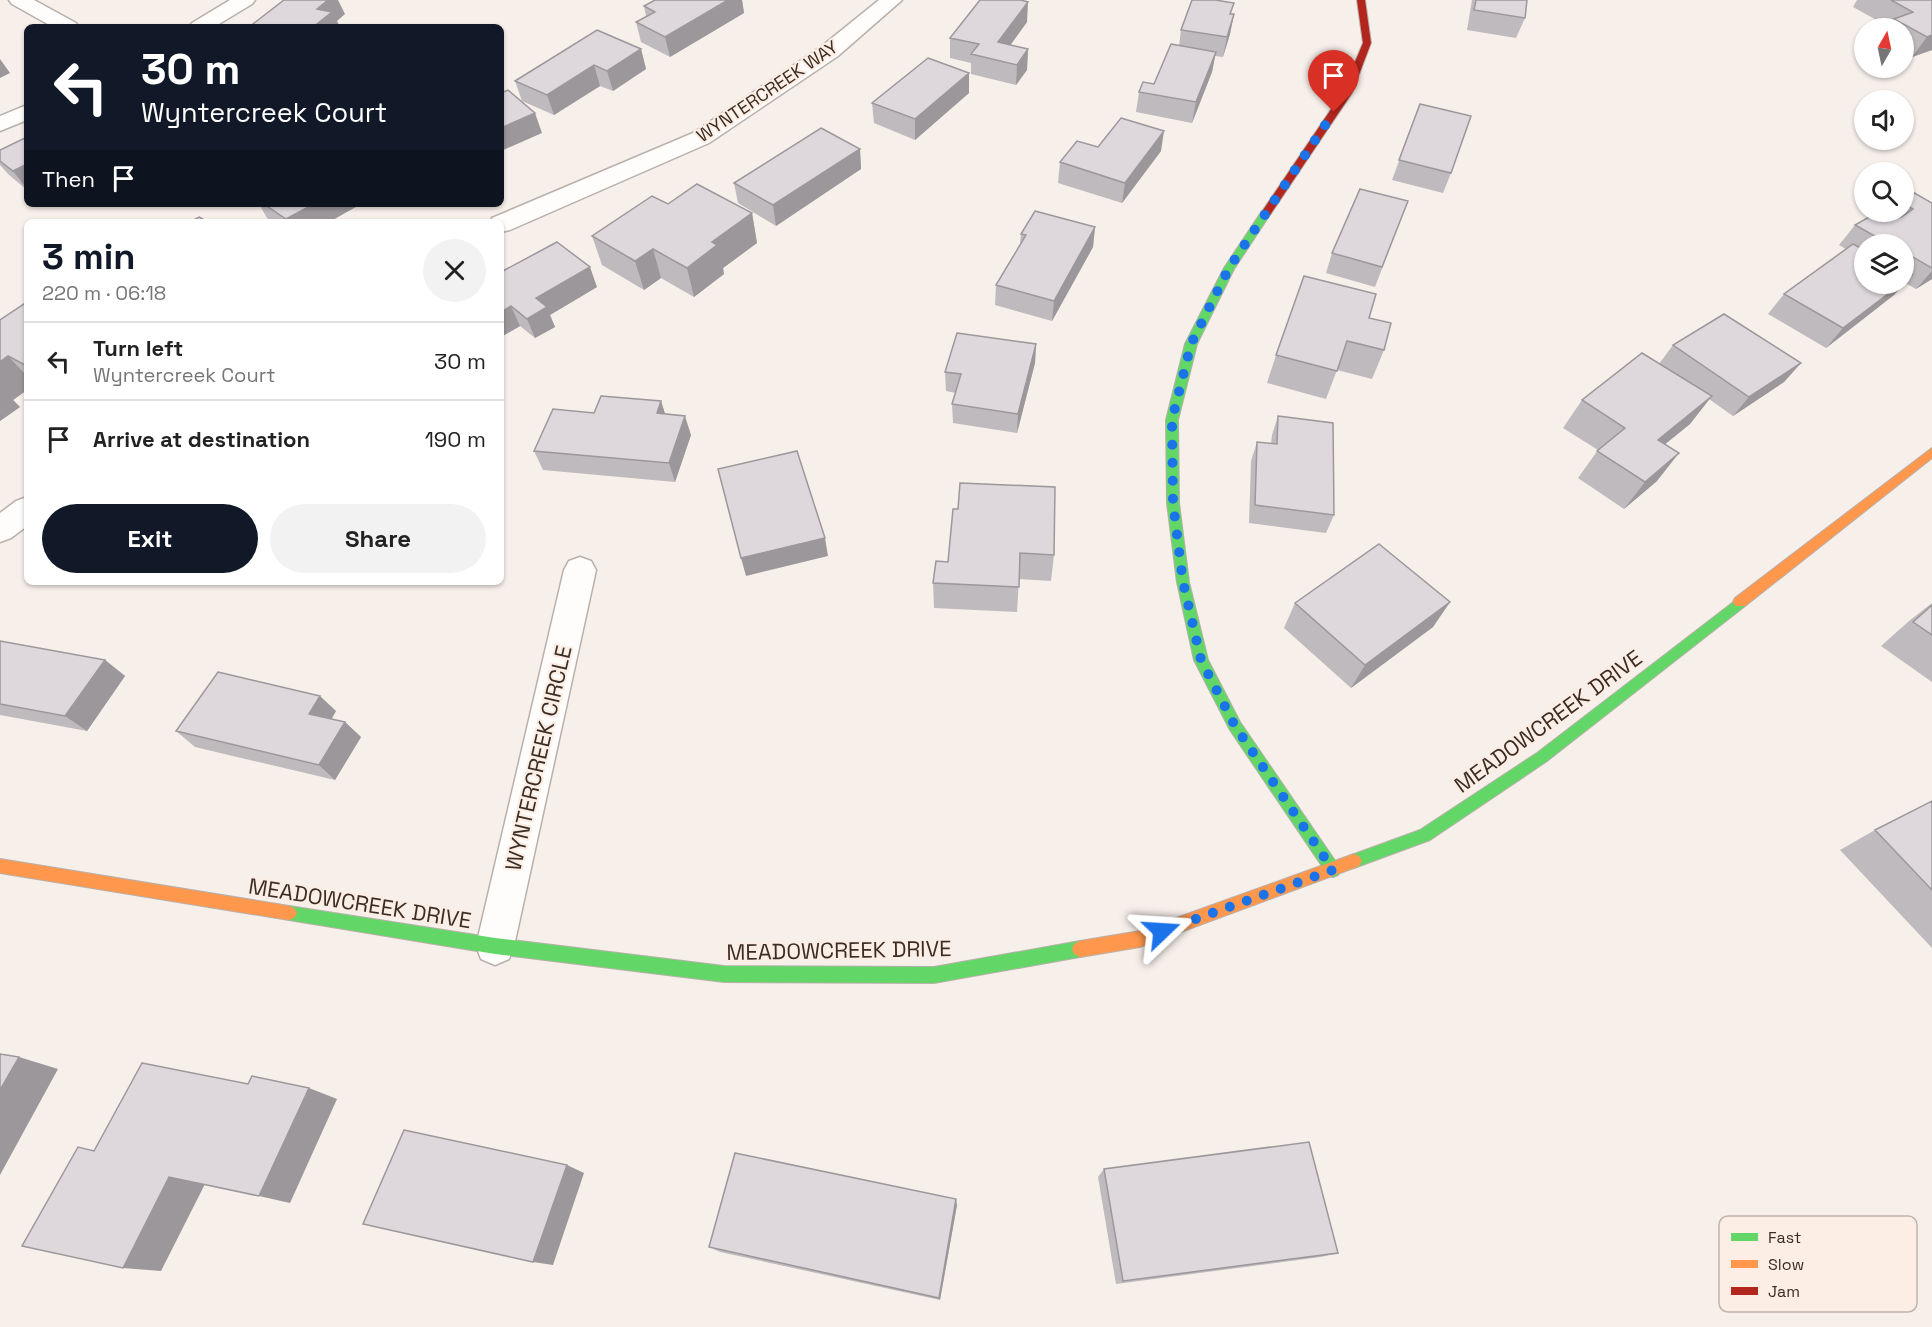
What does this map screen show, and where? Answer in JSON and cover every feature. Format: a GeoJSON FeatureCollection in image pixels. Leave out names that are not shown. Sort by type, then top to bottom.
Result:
{"type":"FeatureCollection","features":[{"type":"Feature","properties":{"kind":"street"},"geometry":{"type":"LineString","coordinates":[[19,0],[63,24]]}},
{"type":"Feature","properties":{"kind":"street"},"geometry":{"type":"LineString","coordinates":[[204,24],[245,0]]}},
{"type":"Feature","properties":{"kind":"street","name":"WYNTERCREEK WAY"},"geometry":{"type":"LineString","coordinates":[[504,223],[701,138],[830,51],[892,0]]}},
{"type":"Feature","properties":{"kind":"street"},"geometry":{"type":"LineString","coordinates":[[1333,870],[1235,726],[1201,660],[1183,582],[1173,503],[1172,420],[1191,344],[1229,268],[1347,93],[1367,43],[1361,0]]}},
{"type":"Feature","properties":{"kind":"street"},"geometry":{"type":"LineString","coordinates":[[0,124],[24,113]]}},
{"type":"Feature","properties":{"kind":"street","name":"MEADOWCREEK DRIVE"},"geometry":{"type":"LineString","coordinates":[[0,866],[495,946],[724,974],[934,975],[1140,939],[1425,835],[1542,757],[1932,452]]}},
{"type":"Feature","properties":{"kind":"street"},"geometry":{"type":"LineString","coordinates":[[0,530],[24,511]]}},
{"type":"Feature","properties":{"kind":"street","name":"WYNTERCREEK CIRCLE"},"geometry":{"type":"LineString","coordinates":[[495,946],[580,570]]}},
{"type":"Feature","properties":{"kind":"building"},"geometry":{"type":"Polygon","coordinates":[[[284,0],[328,0],[317,9],[332,12],[317,24],[253,24],[284,0]]]}},
{"type":"Feature","properties":{"kind":"building"},"geometry":{"type":"Polygon","coordinates":[[[655,0],[728,0],[665,37],[636,22],[655,12],[644,6],[655,0]]]}},
{"type":"Feature","properties":{"kind":"building"},"geometry":{"type":"Polygon","coordinates":[[[980,0],[1028,2],[998,42],[1028,49],[1017,65],[971,54],[979,44],[950,38],[980,0]]]}},
{"type":"Feature","properties":{"kind":"building"},"geometry":{"type":"Polygon","coordinates":[[[1192,0],[1234,3],[1230,14],[1234,14],[1227,37],[1181,30],[1192,0]]]}},
{"type":"Feature","properties":{"kind":"building"},"geometry":{"type":"Polygon","coordinates":[[[1476,0],[1527,0],[1525,18],[1474,10],[1476,0]]]}},
{"type":"Feature","properties":{"kind":"building"},"geometry":{"type":"Polygon","coordinates":[[[1891,0],[1932,0],[1932,35],[1927,37],[1914,30],[1914,18],[1897,18],[1913,12],[1891,0]]]}},
{"type":"Feature","properties":{"kind":"building"},"geometry":{"type":"Polygon","coordinates":[[[597,30],[641,49],[607,71],[594,65],[547,95],[515,81],[597,30]]]}},
{"type":"Feature","properties":{"kind":"building"},"geometry":{"type":"Polygon","coordinates":[[[1171,44],[1216,52],[1196,102],[1139,92],[1143,82],[1154,84],[1171,44]]]}},
{"type":"Feature","properties":{"kind":"building"},"geometry":{"type":"Polygon","coordinates":[[[928,58],[969,73],[915,119],[872,103],[928,58]]]}},
{"type":"Feature","properties":{"kind":"building"},"geometry":{"type":"Polygon","coordinates":[[[508,90],[535,113],[504,127],[504,92],[508,90]]]}},
{"type":"Feature","properties":{"kind":"building"},"geometry":{"type":"Polygon","coordinates":[[[1420,104],[1471,116],[1451,173],[1399,160],[1420,104]]]}},
{"type":"Feature","properties":{"kind":"building"},"geometry":{"type":"Polygon","coordinates":[[[1121,118],[1164,131],[1125,183],[1060,162],[1077,141],[1098,147],[1121,118]]]}},
{"type":"Feature","properties":{"kind":"building"},"geometry":{"type":"Polygon","coordinates":[[[821,128],[860,149],[773,205],[734,183],[821,128]]]}},
{"type":"Feature","properties":{"kind":"building"},"geometry":{"type":"Polygon","coordinates":[[[24,138],[24,166],[13,171],[0,161],[0,150],[24,138]]]}},
{"type":"Feature","properties":{"kind":"building"},"geometry":{"type":"Polygon","coordinates":[[[697,184],[752,213],[712,242],[717,245],[687,268],[653,249],[635,261],[592,236],[652,196],[668,204],[697,184]]]}},
{"type":"Feature","properties":{"kind":"building"},"geometry":{"type":"Polygon","coordinates":[[[1360,189],[1408,201],[1382,267],[1332,253],[1360,189]]]}},
{"type":"Feature","properties":{"kind":"building"},"geometry":{"type":"Polygon","coordinates":[[[1914,193],[1932,203],[1932,268],[1914,258],[1914,234],[1871,234],[1855,225],[1860,222],[1914,222],[1914,193]]]}},
{"type":"Feature","properties":{"kind":"building"},"geometry":{"type":"Polygon","coordinates":[[[268,207],[308,207],[286,219],[268,207]]]}},
{"type":"Feature","properties":{"kind":"building"},"geometry":{"type":"Polygon","coordinates":[[[1035,211],[1095,227],[1054,301],[996,285],[1026,235],[1021,234],[1035,211]]]}},
{"type":"Feature","properties":{"kind":"building"},"geometry":{"type":"Polygon","coordinates":[[[557,242],[590,267],[536,298],[547,307],[527,319],[511,306],[504,310],[504,270],[557,242]]]}},
{"type":"Feature","properties":{"kind":"building"},"geometry":{"type":"Polygon","coordinates":[[[1853,244],[1854,294],[1888,294],[1843,328],[1784,294],[1853,244]]]}},
{"type":"Feature","properties":{"kind":"building"},"geometry":{"type":"Polygon","coordinates":[[[1304,276],[1376,294],[1369,318],[1391,323],[1384,350],[1347,341],[1337,371],[1276,355],[1304,276]]]}},
{"type":"Feature","properties":{"kind":"building"},"geometry":{"type":"Polygon","coordinates":[[[24,304],[24,364],[8,356],[0,362],[0,320],[24,304]]]}},
{"type":"Feature","properties":{"kind":"building"},"geometry":{"type":"Polygon","coordinates":[[[1724,314],[1801,363],[1749,397],[1673,345],[1724,314]]]}},
{"type":"Feature","properties":{"kind":"building"},"geometry":{"type":"Polygon","coordinates":[[[957,333],[1036,344],[1018,414],[952,404],[961,374],[945,372],[957,333]]]}},
{"type":"Feature","properties":{"kind":"building"},"geometry":{"type":"Polygon","coordinates":[[[1642,353],[1712,396],[1658,440],[1679,453],[1645,482],[1597,451],[1625,428],[1582,400],[1642,353]]]}},
{"type":"Feature","properties":{"kind":"building"},"geometry":{"type":"Polygon","coordinates":[[[601,396],[661,401],[657,413],[685,416],[669,463],[534,451],[553,409],[594,413],[601,396]]]}},
{"type":"Feature","properties":{"kind":"building"},"geometry":{"type":"Polygon","coordinates":[[[1278,416],[1333,423],[1334,515],[1255,505],[1257,442],[1277,444],[1278,416]]]}},
{"type":"Feature","properties":{"kind":"building"},"geometry":{"type":"Polygon","coordinates":[[[797,451],[825,538],[741,558],[718,469],[797,451]]]}},
{"type":"Feature","properties":{"kind":"building"},"geometry":{"type":"Polygon","coordinates":[[[960,483],[1055,487],[1054,555],[1020,553],[1019,587],[933,583],[936,561],[948,562],[953,509],[958,509],[960,483]]]}},
{"type":"Feature","properties":{"kind":"building"},"geometry":{"type":"Polygon","coordinates":[[[1379,544],[1450,602],[1365,665],[1295,603],[1379,544]]]}},
{"type":"Feature","properties":{"kind":"building"},"geometry":{"type":"Polygon","coordinates":[[[1932,605],[1932,635],[1913,622],[1932,605]]]}},
{"type":"Feature","properties":{"kind":"building"},"geometry":{"type":"Polygon","coordinates":[[[0,641],[105,660],[65,716],[0,704],[0,641]]]}},
{"type":"Feature","properties":{"kind":"building"},"geometry":{"type":"Polygon","coordinates":[[[218,672],[320,696],[309,714],[345,722],[319,765],[176,731],[218,672]]]}},
{"type":"Feature","properties":{"kind":"building"},"geometry":{"type":"Polygon","coordinates":[[[1932,801],[1932,890],[1875,830],[1932,801]]]}},
{"type":"Feature","properties":{"kind":"building"},"geometry":{"type":"Polygon","coordinates":[[[0,1054],[19,1057],[0,1090],[0,1054]]]}},
{"type":"Feature","properties":{"kind":"building"},"geometry":{"type":"Polygon","coordinates":[[[142,1063],[248,1084],[252,1076],[309,1088],[259,1196],[169,1177],[123,1268],[22,1246],[78,1147],[94,1151],[142,1063]]]}},
{"type":"Feature","properties":{"kind":"building"},"geometry":{"type":"Polygon","coordinates":[[[404,1130],[567,1165],[533,1262],[363,1224],[404,1130]]]}},
{"type":"Feature","properties":{"kind":"building"},"geometry":{"type":"Polygon","coordinates":[[[1309,1142],[1338,1253],[1123,1281],[1104,1169],[1309,1142]]]}},
{"type":"Feature","properties":{"kind":"building"},"geometry":{"type":"Polygon","coordinates":[[[735,1153],[956,1199],[939,1298],[709,1247],[735,1153]]]}},
{"type":"Feature","properties":{"kind":"traffic: fast"},"geometry":{"type":"LineString","coordinates":[[1266,213],[1229,268],[1191,344],[1172,420],[1173,503],[1183,582],[1201,660],[1235,726],[1333,870]]}},
{"type":"Feature","properties":{"kind":"traffic: fast"},"geometry":{"type":"LineString","coordinates":[[1354,861],[1425,835],[1542,757],[1740,602]]}},
{"type":"Feature","properties":{"kind":"traffic: fast"},"geometry":{"type":"LineString","coordinates":[[289,913],[495,946],[724,974],[934,975],[1080,949]]}},
{"type":"Feature","properties":{"kind":"traffic: slow"},"geometry":{"type":"LineString","coordinates":[[1740,602],[1932,452]]}},
{"type":"Feature","properties":{"kind":"traffic: slow"},"geometry":{"type":"LineString","coordinates":[[1080,949],[1140,939],[1354,861]]}},
{"type":"Feature","properties":{"kind":"traffic: slow"},"geometry":{"type":"LineString","coordinates":[[0,866],[289,913]]}},
{"type":"Feature","properties":{"kind":"traffic: jam"},"geometry":{"type":"LineString","coordinates":[[1266,213],[1347,93],[1367,43],[1361,0]]}},
{"type":"Feature","properties":{"kind":"route"},"geometry":{"type":"LineString","coordinates":[[1162,931],[1333,870],[1235,726],[1201,660],[1183,582],[1173,503],[1172,420],[1191,344],[1229,268],[1334,112]]}}]}
